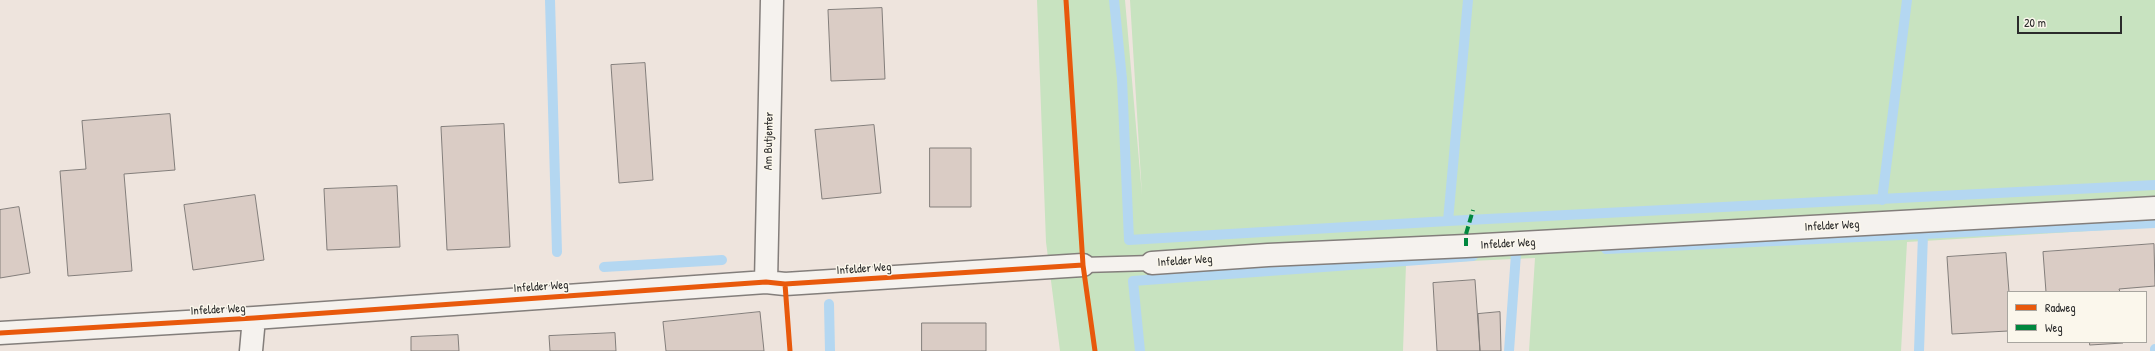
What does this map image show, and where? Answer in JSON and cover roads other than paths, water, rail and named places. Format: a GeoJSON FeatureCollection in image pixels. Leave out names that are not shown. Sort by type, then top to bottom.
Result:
{"type":"FeatureCollection","features":[{"type":"Feature","properties":{"kind":"street","name":"Am Butjenter"},"geometry":{"type":"LineString","coordinates":[[766,282],[772,0]]}},
{"type":"Feature","properties":{"kind":"street","name":"Infelder Weg"},"geometry":{"type":"LineString","coordinates":[[1152,263],[1268,255],[1466,246],[2155,208]]}},
{"type":"Feature","properties":{"kind":"street","name":"Infelder Weg"},"geometry":{"type":"LineString","coordinates":[[0,333],[254,318],[766,282],[785,284],[1083,265]]}},
{"type":"Feature","properties":{"kind":"street"},"geometry":{"type":"LineString","coordinates":[[251,351],[254,318]]}},
{"type":"Feature","properties":{"kind":"lane","name":"Infelder Weg"},"geometry":{"type":"LineString","coordinates":[[1083,265],[1152,263]]}},
{"type":"Feature","properties":{"kind":"waterway"},"geometry":{"type":"LineString","coordinates":[[550,0],[557,252]]}},
{"type":"Feature","properties":{"kind":"waterway"},"geometry":{"type":"LineString","coordinates":[[1114,0],[1122,79],[1129,240],[1448,221],[2155,185]]}},
{"type":"Feature","properties":{"kind":"waterway"},"geometry":{"type":"LineString","coordinates":[[1448,221],[1468,0]]}},
{"type":"Feature","properties":{"kind":"waterway"},"geometry":{"type":"LineString","coordinates":[[1882,200],[1907,0]]}},
{"type":"Feature","properties":{"kind":"waterway"},"geometry":{"type":"LineString","coordinates":[[1606,249],[2155,223]]}},
{"type":"Feature","properties":{"kind":"waterway"},"geometry":{"type":"LineString","coordinates":[[1919,351],[1923,234]]}},
{"type":"Feature","properties":{"kind":"waterway"},"geometry":{"type":"LineString","coordinates":[[1509,351],[1516,254]]}},
{"type":"Feature","properties":{"kind":"waterway"},"geometry":{"type":"LineString","coordinates":[[1140,351],[1133,281],[1473,256]]}},
{"type":"Feature","properties":{"kind":"waterway"},"geometry":{"type":"LineString","coordinates":[[604,267],[722,260]]}},
{"type":"Feature","properties":{"kind":"waterway"},"geometry":{"type":"LineString","coordinates":[[829,304],[830,351]]}}]}
